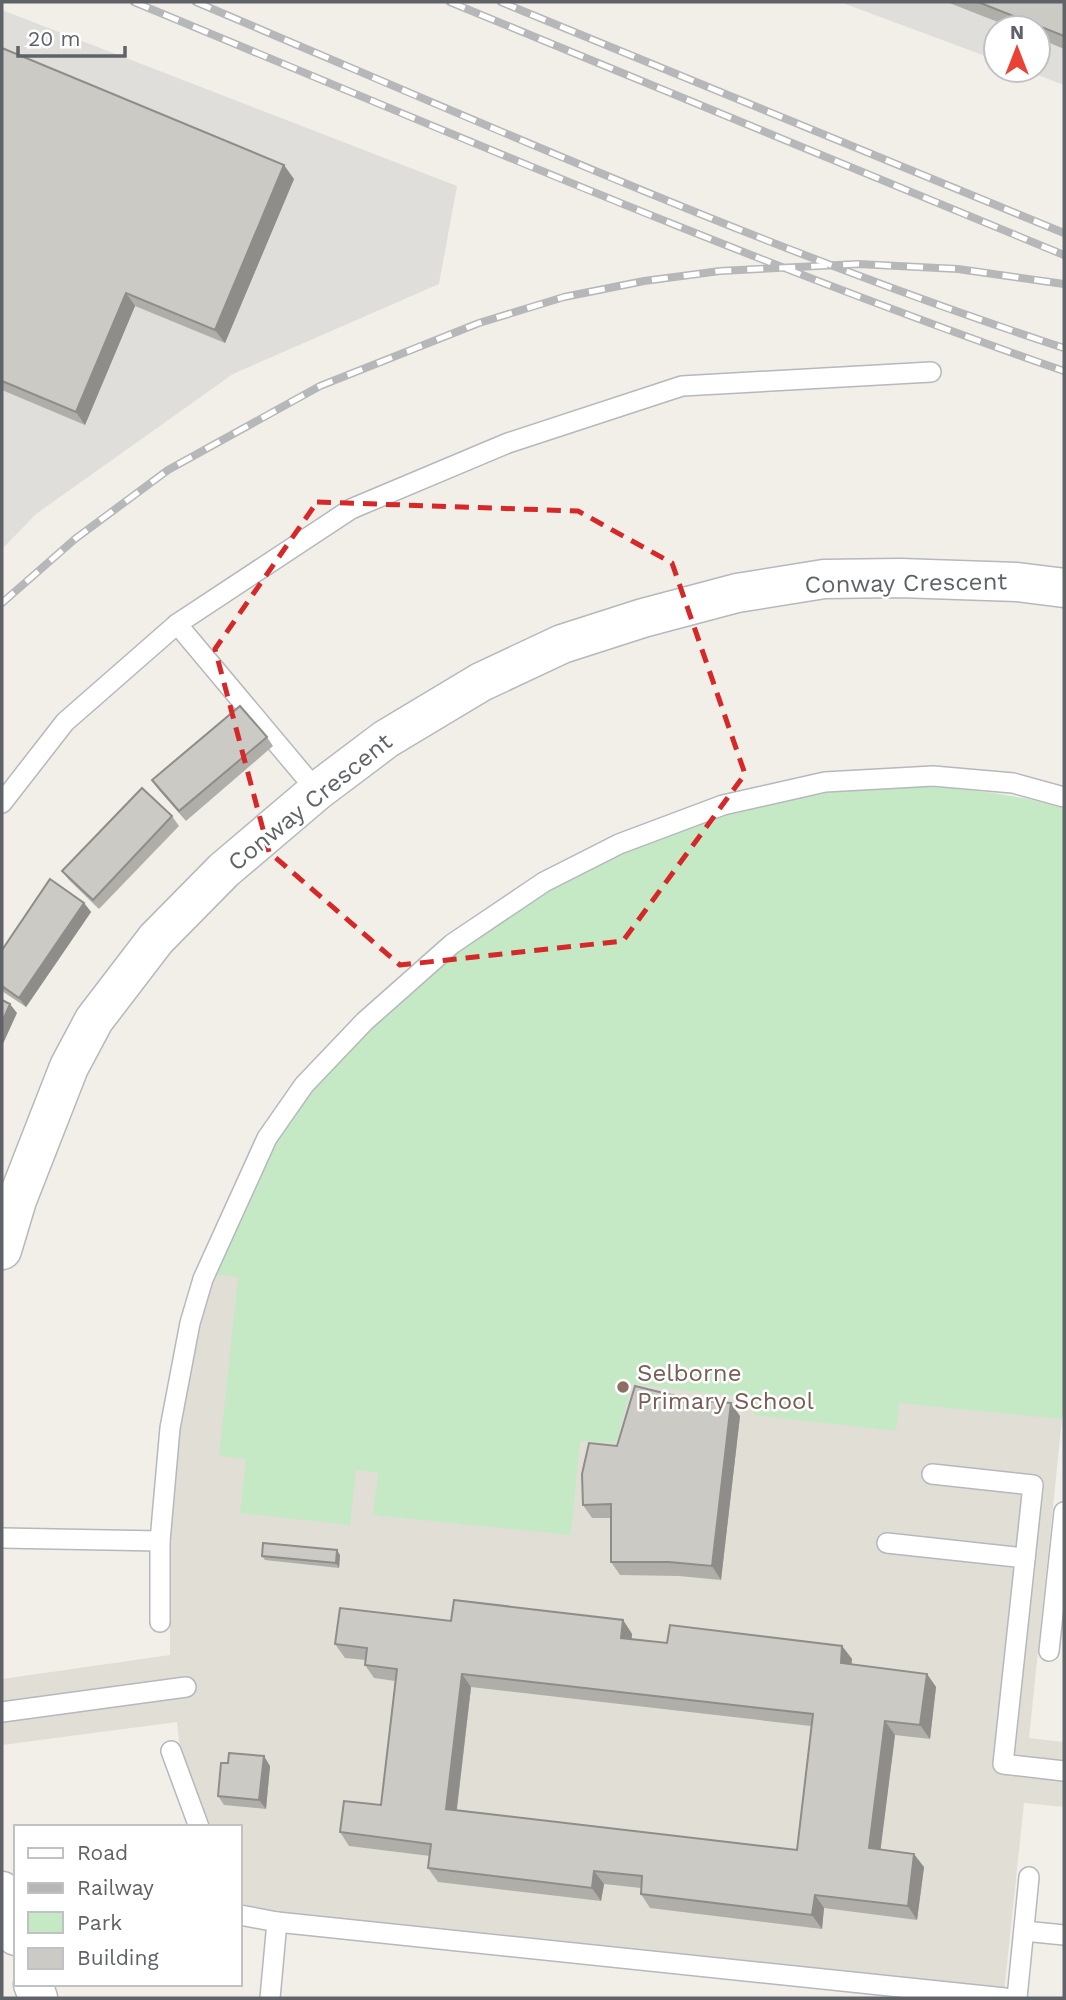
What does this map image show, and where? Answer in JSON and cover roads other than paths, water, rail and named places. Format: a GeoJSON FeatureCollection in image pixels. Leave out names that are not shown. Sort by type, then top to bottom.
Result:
{"type":"FeatureCollection","features":[{"type":"Feature","properties":{"kind":"street","name":"Conway Crescent"},"geometry":{"type":"LineString","coordinates":[[2,1250],[17,1200],[64,1079],[94,1020],[156,939],[224,870],[317,790],[386,739],[481,682],[562,644],[656,614],[737,593],[824,579],[900,578],[1017,582],[1064,588]]}},
{"type":"Feature","properties":{"kind":"street"},"geometry":{"type":"LineString","coordinates":[[2,1891],[14,1930]]}},
{"type":"Feature","properties":{"kind":"lane"},"geometry":{"type":"LineString","coordinates":[[2,803],[65,722],[177,624],[351,509],[508,443],[682,386],[931,372]]}},
{"type":"Feature","properties":{"kind":"lane"},"geometry":{"type":"LineString","coordinates":[[177,624],[317,790]]}},
{"type":"Feature","properties":{"kind":"lane"},"geometry":{"type":"LineString","coordinates":[[160,1622],[160,1541],[170,1428],[190,1323],[203,1279],[267,1138],[304,1085],[365,1021],[452,944],[544,882],[619,844],[723,805],[825,782],[933,776],[1013,783],[1064,797]]}},
{"type":"Feature","properties":{"kind":"lane"},"geometry":{"type":"LineString","coordinates":[[932,1474],[1033,1485],[1003,1765],[1064,1771]]}},
{"type":"Feature","properties":{"kind":"lane"},"geometry":{"type":"LineString","coordinates":[[1049,1651],[1059,1608],[1064,1512]]}},
{"type":"Feature","properties":{"kind":"lane"},"geometry":{"type":"LineString","coordinates":[[2,1538],[160,1541]]}},
{"type":"Feature","properties":{"kind":"lane"},"geometry":{"type":"LineString","coordinates":[[887,1543],[1025,1558]]}},
{"type":"Feature","properties":{"kind":"lane"},"geometry":{"type":"LineString","coordinates":[[2,1712],[186,1686]]}},
{"type":"Feature","properties":{"kind":"lane"},"geometry":{"type":"LineString","coordinates":[[171,1751],[198,1825]]}},
{"type":"Feature","properties":{"kind":"lane"},"geometry":{"type":"LineString","coordinates":[[1017,1998],[1029,1877]]}},
{"type":"Feature","properties":{"kind":"lane"},"geometry":{"type":"LineString","coordinates":[[242,1915],[277,1922],[1005,1998]]}},
{"type":"Feature","properties":{"kind":"lane"},"geometry":{"type":"LineString","coordinates":[[270,1998],[277,1922]]}},
{"type":"Feature","properties":{"kind":"lane"},"geometry":{"type":"LineString","coordinates":[[1024,1931],[1064,1936]]}},
{"type":"Feature","properties":{"kind":"railway"},"geometry":{"type":"LineString","coordinates":[[134,2],[713,240],[1064,371]]}},
{"type":"Feature","properties":{"kind":"railway"},"geometry":{"type":"LineString","coordinates":[[196,2],[735,228],[953,310],[1064,348]]}},
{"type":"Feature","properties":{"kind":"railway"},"geometry":{"type":"LineString","coordinates":[[450,2],[1064,255]]}},
{"type":"Feature","properties":{"kind":"railway"},"geometry":{"type":"LineString","coordinates":[[501,2],[1064,233]]}},
{"type":"Feature","properties":{"kind":"railway"},"geometry":{"type":"LineString","coordinates":[[2,603],[75,539],[168,470],[320,386],[479,323],[564,297],[644,281],[720,271],[858,264],[958,269],[1064,284]]}},
{"type":"Feature","properties":{"kind":"place","name":"Selborne Primary School"},"geometry":{"type":"Point","coordinates":[623,1387]}}]}
